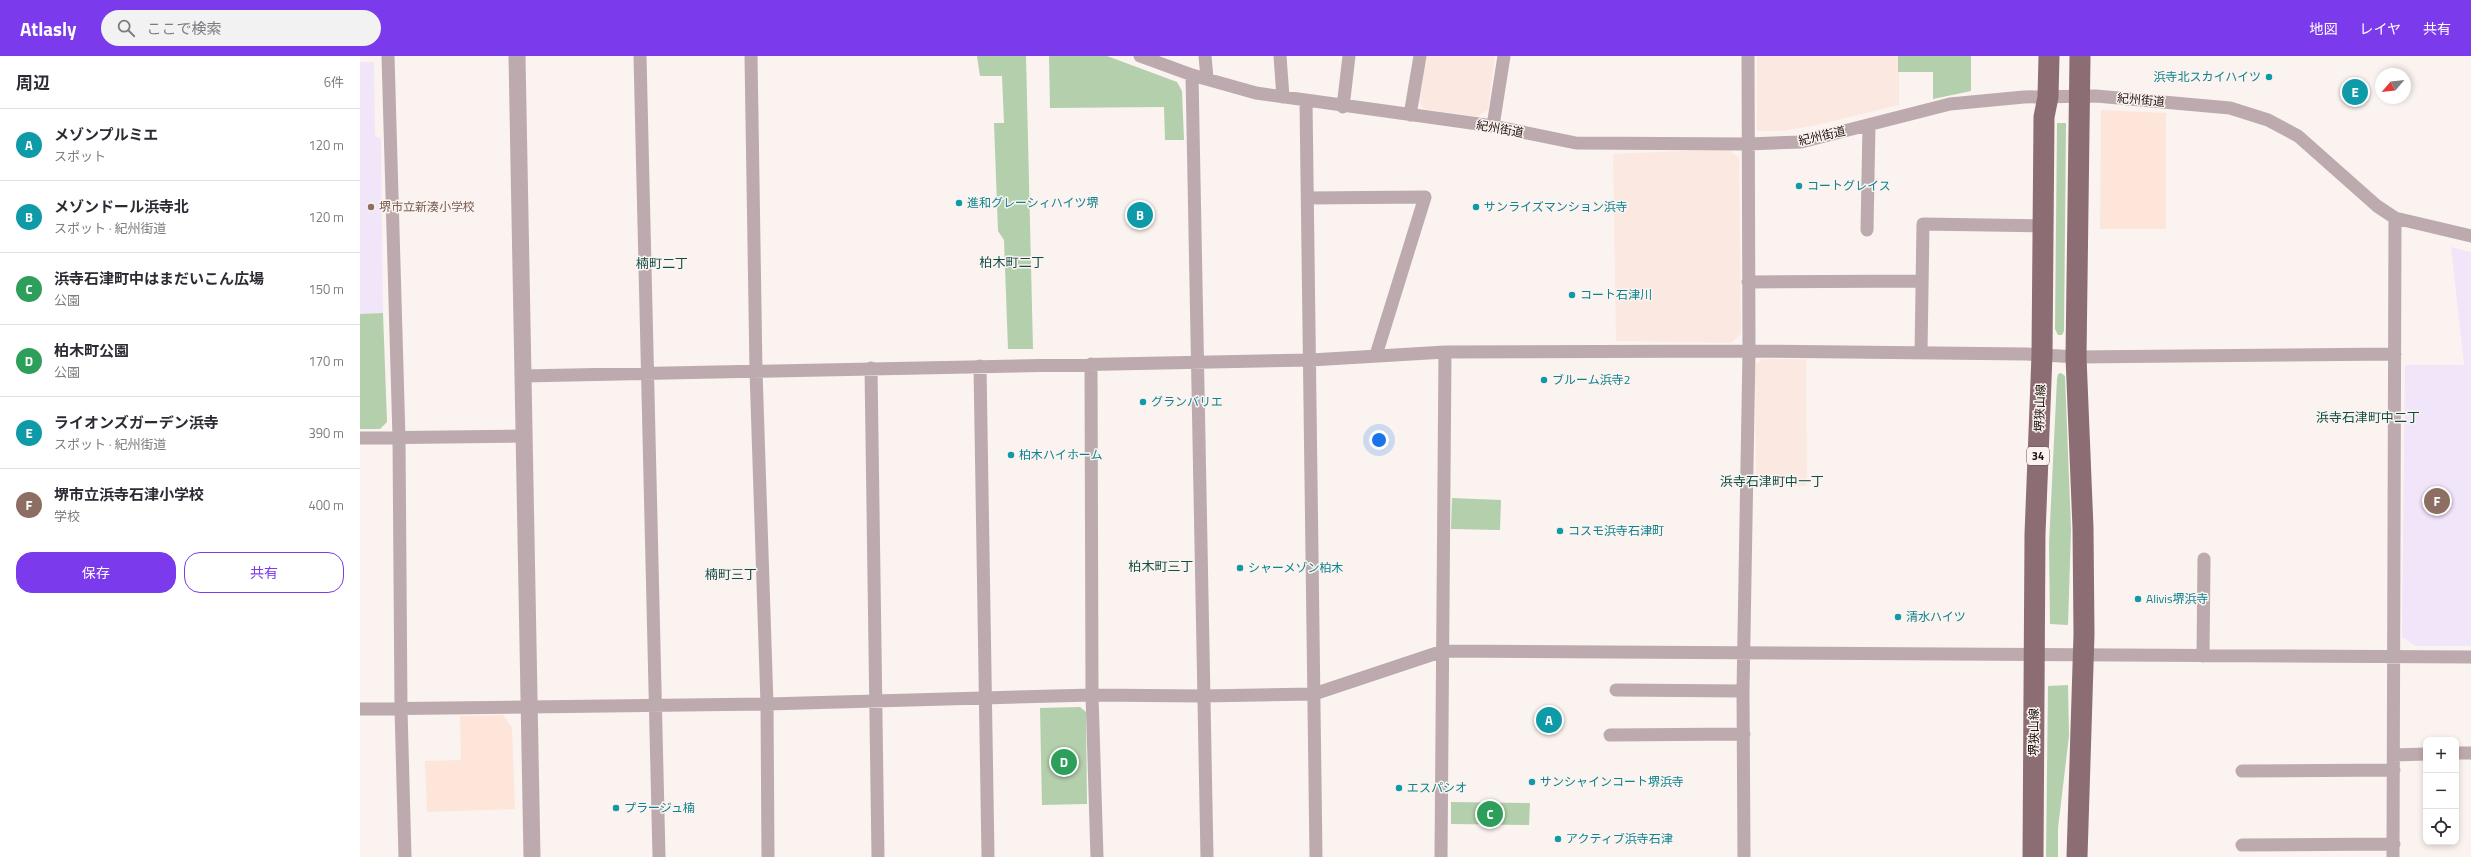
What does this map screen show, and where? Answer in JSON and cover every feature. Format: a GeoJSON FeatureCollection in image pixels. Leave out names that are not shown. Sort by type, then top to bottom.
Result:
{"type":"FeatureCollection","features":[{"type":"Feature","properties":{"kind":"main road","name":"堺狭山線"},"geometry":{"type":"LineString","coordinates":[[2033,857],[2035,534],[2042,355],[2044,117],[2048,97],[2048,56]]}},
{"type":"Feature","properties":{"kind":"main road"},"geometry":{"type":"LineString","coordinates":[[2077,857],[2083,656],[2083,528],[2076,357],[2080,56]]}},
{"type":"Feature","properties":{"kind":"street"},"geometry":{"type":"LineString","coordinates":[[388,56],[399,438],[400,709],[405,857]]}},
{"type":"Feature","properties":{"kind":"street"},"geometry":{"type":"LineString","coordinates":[[517,56],[532,857]]}},
{"type":"Feature","properties":{"kind":"street"},"geometry":{"type":"LineString","coordinates":[[640,56],[658,857]]}},
{"type":"Feature","properties":{"kind":"street"},"geometry":{"type":"LineString","coordinates":[[752,56],[756,371],[767,704],[768,857]]}},
{"type":"Feature","properties":{"kind":"street","name":"紀州街道"},"geometry":{"type":"LineString","coordinates":[[1140,56],[1192,74],[1256,92],[1306,101],[1493,126],[1576,143],[1748,144],[1801,142],[1950,104],[1976,100],[2079,96],[2230,108],[2268,120],[2298,136],[2377,206],[2395,218],[2471,236]]}},
{"type":"Feature","properties":{"kind":"street"},"geometry":{"type":"LineString","coordinates":[[1205,56],[1207,78]]}},
{"type":"Feature","properties":{"kind":"street"},"geometry":{"type":"LineString","coordinates":[[1280,56],[1283,97]]}},
{"type":"Feature","properties":{"kind":"street"},"geometry":{"type":"LineString","coordinates":[[1343,106],[1349,56]]}},
{"type":"Feature","properties":{"kind":"street"},"geometry":{"type":"LineString","coordinates":[[1410,115],[1420,56]]}},
{"type":"Feature","properties":{"kind":"street"},"geometry":{"type":"LineString","coordinates":[[1493,126],[1504,56]]}},
{"type":"Feature","properties":{"kind":"street"},"geometry":{"type":"LineString","coordinates":[[1744,857],[1743,691],[1749,351],[1748,56]]}},
{"type":"Feature","properties":{"kind":"street"},"geometry":{"type":"LineString","coordinates":[[1192,74],[1207,857]]}},
{"type":"Feature","properties":{"kind":"street"},"geometry":{"type":"LineString","coordinates":[[1306,101],[1311,360],[1316,857]]}},
{"type":"Feature","properties":{"kind":"street"},"geometry":{"type":"LineString","coordinates":[[1867,230],[1869,125]]}},
{"type":"Feature","properties":{"kind":"street"},"geometry":{"type":"LineString","coordinates":[[1308,198],[1425,197],[1376,355]]}},
{"type":"Feature","properties":{"kind":"street"},"geometry":{"type":"LineString","coordinates":[[2394,857],[2395,218]]}},
{"type":"Feature","properties":{"kind":"street"},"geometry":{"type":"LineString","coordinates":[[1921,353],[1923,224],[2043,226]]}},
{"type":"Feature","properties":{"kind":"street"},"geometry":{"type":"LineString","coordinates":[[1748,282],[1922,281]]}},
{"type":"Feature","properties":{"kind":"street"},"geometry":{"type":"LineString","coordinates":[[523,376],[647,375],[871,368],[1311,360],[1445,352],[1749,351],[2042,355],[2076,357],[2395,354]]}},
{"type":"Feature","properties":{"kind":"street"},"geometry":{"type":"LineString","coordinates":[[1441,857],[1445,352]]}},
{"type":"Feature","properties":{"kind":"street"},"geometry":{"type":"LineString","coordinates":[[1091,364],[1092,695],[1096,857]]}},
{"type":"Feature","properties":{"kind":"street"},"geometry":{"type":"LineString","coordinates":[[980,366],[988,857]]}},
{"type":"Feature","properties":{"kind":"street"},"geometry":{"type":"LineString","coordinates":[[871,368],[878,857]]}},
{"type":"Feature","properties":{"kind":"street"},"geometry":{"type":"LineString","coordinates":[[360,438],[524,436]]}},
{"type":"Feature","properties":{"kind":"street"},"geometry":{"type":"LineString","coordinates":[[2203,656],[2204,558]]}},
{"type":"Feature","properties":{"kind":"street"},"geometry":{"type":"LineString","coordinates":[[360,709],[767,704],[876,699],[1092,695],[1203,696],[1314,694],[1443,651],[1744,652],[2083,656],[2471,657]]}},
{"type":"Feature","properties":{"kind":"street"},"geometry":{"type":"LineString","coordinates":[[1616,690],[1743,691]]}},
{"type":"Feature","properties":{"kind":"street"},"geometry":{"type":"LineString","coordinates":[[1610,735],[1744,734]]}},
{"type":"Feature","properties":{"kind":"street"},"geometry":{"type":"LineString","coordinates":[[2459,753],[2471,753]]}},
{"type":"Feature","properties":{"kind":"street"},"geometry":{"type":"LineString","coordinates":[[2394,755],[2423,754]]}},
{"type":"Feature","properties":{"kind":"street"},"geometry":{"type":"LineString","coordinates":[[2242,771],[2394,770]]}},
{"type":"Feature","properties":{"kind":"street"},"geometry":{"type":"LineString","coordinates":[[2242,845],[2394,844]]}},
{"type":"Feature","properties":{"kind":"shaded area"},"geometry":{"type":"Polygon","coordinates":[[[1422,56],[1495,56],[1488,110],[1477,117],[1424,109],[1418,100],[1422,56]]]}},
{"type":"Feature","properties":{"kind":"shaded area"},"geometry":{"type":"Polygon","coordinates":[[[1757,56],[1899,56],[1899,105],[1817,125],[1782,131],[1757,131],[1757,56]]]}},
{"type":"Feature","properties":{"kind":"shaded area","name":"堺市立新湊小学校"},"geometry":{"type":"Polygon","coordinates":[[[360,62],[374,62],[375,137],[381,138],[383,313],[360,314],[360,62]]]}},
{"type":"Feature","properties":{"kind":"shaded area"},"geometry":{"type":"Polygon","coordinates":[[[2101,110],[2166,113],[2166,229],[2100,229],[2101,110]]]}},
{"type":"Feature","properties":{"kind":"shaded area"},"geometry":{"type":"Polygon","coordinates":[[[1728,149],[1739,158],[1741,334],[1731,343],[1616,341],[1613,154],[1728,149]]]}},
{"type":"Feature","properties":{"kind":"shaded area"},"geometry":{"type":"Polygon","coordinates":[[[2451,247],[2471,252],[2471,646],[2416,646],[2402,637],[2405,365],[2464,365],[2451,247]]]}},
{"type":"Feature","properties":{"kind":"shaded area"},"geometry":{"type":"Polygon","coordinates":[[[1762,359],[1806,359],[1807,486],[1756,486],[1755,365],[1762,359]]]}},
{"type":"Feature","properties":{"kind":"shaded area"},"geometry":{"type":"Polygon","coordinates":[[[503,715],[512,728],[515,809],[427,812],[425,761],[461,760],[460,716],[503,715]]]}},
{"type":"Feature","properties":{"kind":"green space"},"geometry":{"type":"Polygon","coordinates":[[[977,56],[1026,56],[1033,349],[1008,349],[1004,240],[998,231],[994,123],[1004,123],[1002,76],[980,76],[977,56]]]}},
{"type":"Feature","properties":{"kind":"green space"},"geometry":{"type":"Polygon","coordinates":[[[1049,56],[1107,56],[1177,82],[1182,91],[1184,140],[1165,140],[1164,107],[1050,108],[1049,56]]]}},
{"type":"Feature","properties":{"kind":"green space"},"geometry":{"type":"Polygon","coordinates":[[[1898,56],[1971,56],[1971,91],[1933,99],[1933,72],[1898,72],[1898,56]]]}},
{"type":"Feature","properties":{"kind":"green space"},"geometry":{"type":"Polygon","coordinates":[[[2057,123],[2066,123],[2064,331],[2062,335],[2058,335],[2055,329],[2057,123]]]}},
{"type":"Feature","properties":{"kind":"green space"},"geometry":{"type":"Polygon","coordinates":[[[383,313],[387,422],[380,429],[360,429],[360,314],[383,313]]]}},
{"type":"Feature","properties":{"kind":"green space"},"geometry":{"type":"Polygon","coordinates":[[[2061,373],[2065,376],[2071,529],[2068,625],[2050,624],[2049,544],[2057,379],[2058,374],[2061,373]]]}},
{"type":"Feature","properties":{"kind":"green space"},"geometry":{"type":"Polygon","coordinates":[[[1452,498],[1501,500],[1500,530],[1451,529],[1452,498]]]}},
{"type":"Feature","properties":{"kind":"green space"},"geometry":{"type":"Polygon","coordinates":[[[2068,685],[2069,736],[2058,828],[2058,857],[2046,857],[2048,686],[2068,685]]]}},
{"type":"Feature","properties":{"kind":"green space"},"geometry":{"type":"Polygon","coordinates":[[[1080,707],[1086,712],[1087,804],[1042,805],[1040,708],[1080,707]]]}},
{"type":"Feature","properties":{"kind":"green space"},"geometry":{"type":"Polygon","coordinates":[[[1451,802],[1530,803],[1529,825],[1451,824],[1451,802]]]}},
{"type":"Feature","properties":{"kind":"place","name":"浜寺北スカイハイツ"},"geometry":{"type":"Point","coordinates":[2269,77]}},
{"type":"Feature","properties":{"kind":"place","name":"ライオンズガーデン浜寺"},"geometry":{"type":"Point","coordinates":[2355,92]}},
{"type":"Feature","properties":{"kind":"place","name":"コートグレイス"},"geometry":{"type":"Point","coordinates":[1799,186]}},
{"type":"Feature","properties":{"kind":"place","name":"進和グレーシィハイツ堺"},"geometry":{"type":"Point","coordinates":[959,203]}},
{"type":"Feature","properties":{"kind":"place","name":"堺市立新湊小学校"},"geometry":{"type":"Point","coordinates":[371,207]}},
{"type":"Feature","properties":{"kind":"place","name":"サンライズマンション浜寺"},"geometry":{"type":"Point","coordinates":[1476,207]}},
{"type":"Feature","properties":{"kind":"place","name":"メゾンドール浜寺北"},"geometry":{"type":"Point","coordinates":[1140,215]}},
{"type":"Feature","properties":{"kind":"place","name":"コート石津川"},"geometry":{"type":"Point","coordinates":[1572,295]}},
{"type":"Feature","properties":{"kind":"place","name":"ブルーム浜寺2"},"geometry":{"type":"Point","coordinates":[1544,380]}},
{"type":"Feature","properties":{"kind":"place","name":"グランバリエ"},"geometry":{"type":"Point","coordinates":[1143,402]}},
{"type":"Feature","properties":{"kind":"place","name":"柏木ハイホーム"},"geometry":{"type":"Point","coordinates":[1011,455]}},
{"type":"Feature","properties":{"kind":"place","name":"堺市立浜寺石津小学校"},"geometry":{"type":"Point","coordinates":[2437,501]}},
{"type":"Feature","properties":{"kind":"place","name":"コスモ浜寺石津町"},"geometry":{"type":"Point","coordinates":[1560,531]}},
{"type":"Feature","properties":{"kind":"place","name":"シャーメゾン柏木"},"geometry":{"type":"Point","coordinates":[1240,568]}},
{"type":"Feature","properties":{"kind":"place","name":"Alivis堺浜寺"},"geometry":{"type":"Point","coordinates":[2138,599]}},
{"type":"Feature","properties":{"kind":"place","name":"清水ハイツ"},"geometry":{"type":"Point","coordinates":[1898,617]}},
{"type":"Feature","properties":{"kind":"place","name":"メゾンプルミエ"},"geometry":{"type":"Point","coordinates":[1549,720]}},
{"type":"Feature","properties":{"kind":"place","name":"柏木町公園"},"geometry":{"type":"Point","coordinates":[1064,762]}},
{"type":"Feature","properties":{"kind":"place","name":"サンシャインコート堺浜寺"},"geometry":{"type":"Point","coordinates":[1532,782]}},
{"type":"Feature","properties":{"kind":"place","name":"エスパシオ"},"geometry":{"type":"Point","coordinates":[1399,788]}},
{"type":"Feature","properties":{"kind":"place","name":"プラージュ楠"},"geometry":{"type":"Point","coordinates":[616,808]}},
{"type":"Feature","properties":{"kind":"place","name":"浜寺石津町中はまだいこん広場"},"geometry":{"type":"Point","coordinates":[1490,814]}},
{"type":"Feature","properties":{"kind":"place","name":"アクティブ浜寺石津"},"geometry":{"type":"Point","coordinates":[1558,839]}},
{"type":"Feature","properties":{"kind":"district","name":"柏木町二丁"},"geometry":{"type":"Point","coordinates":[1012,262]}},
{"type":"Feature","properties":{"kind":"district","name":"楠町二丁"},"geometry":{"type":"Point","coordinates":[662,263]}},
{"type":"Feature","properties":{"kind":"district","name":"浜寺石津町中二丁"},"geometry":{"type":"Point","coordinates":[2368,417]}},
{"type":"Feature","properties":{"kind":"district","name":"浜寺石津町中一丁"},"geometry":{"type":"Point","coordinates":[1772,481]}},
{"type":"Feature","properties":{"kind":"district","name":"柏木町三丁"},"geometry":{"type":"Point","coordinates":[1161,566]}},
{"type":"Feature","properties":{"kind":"district","name":"楠町三丁"},"geometry":{"type":"Point","coordinates":[731,574]}}]}
